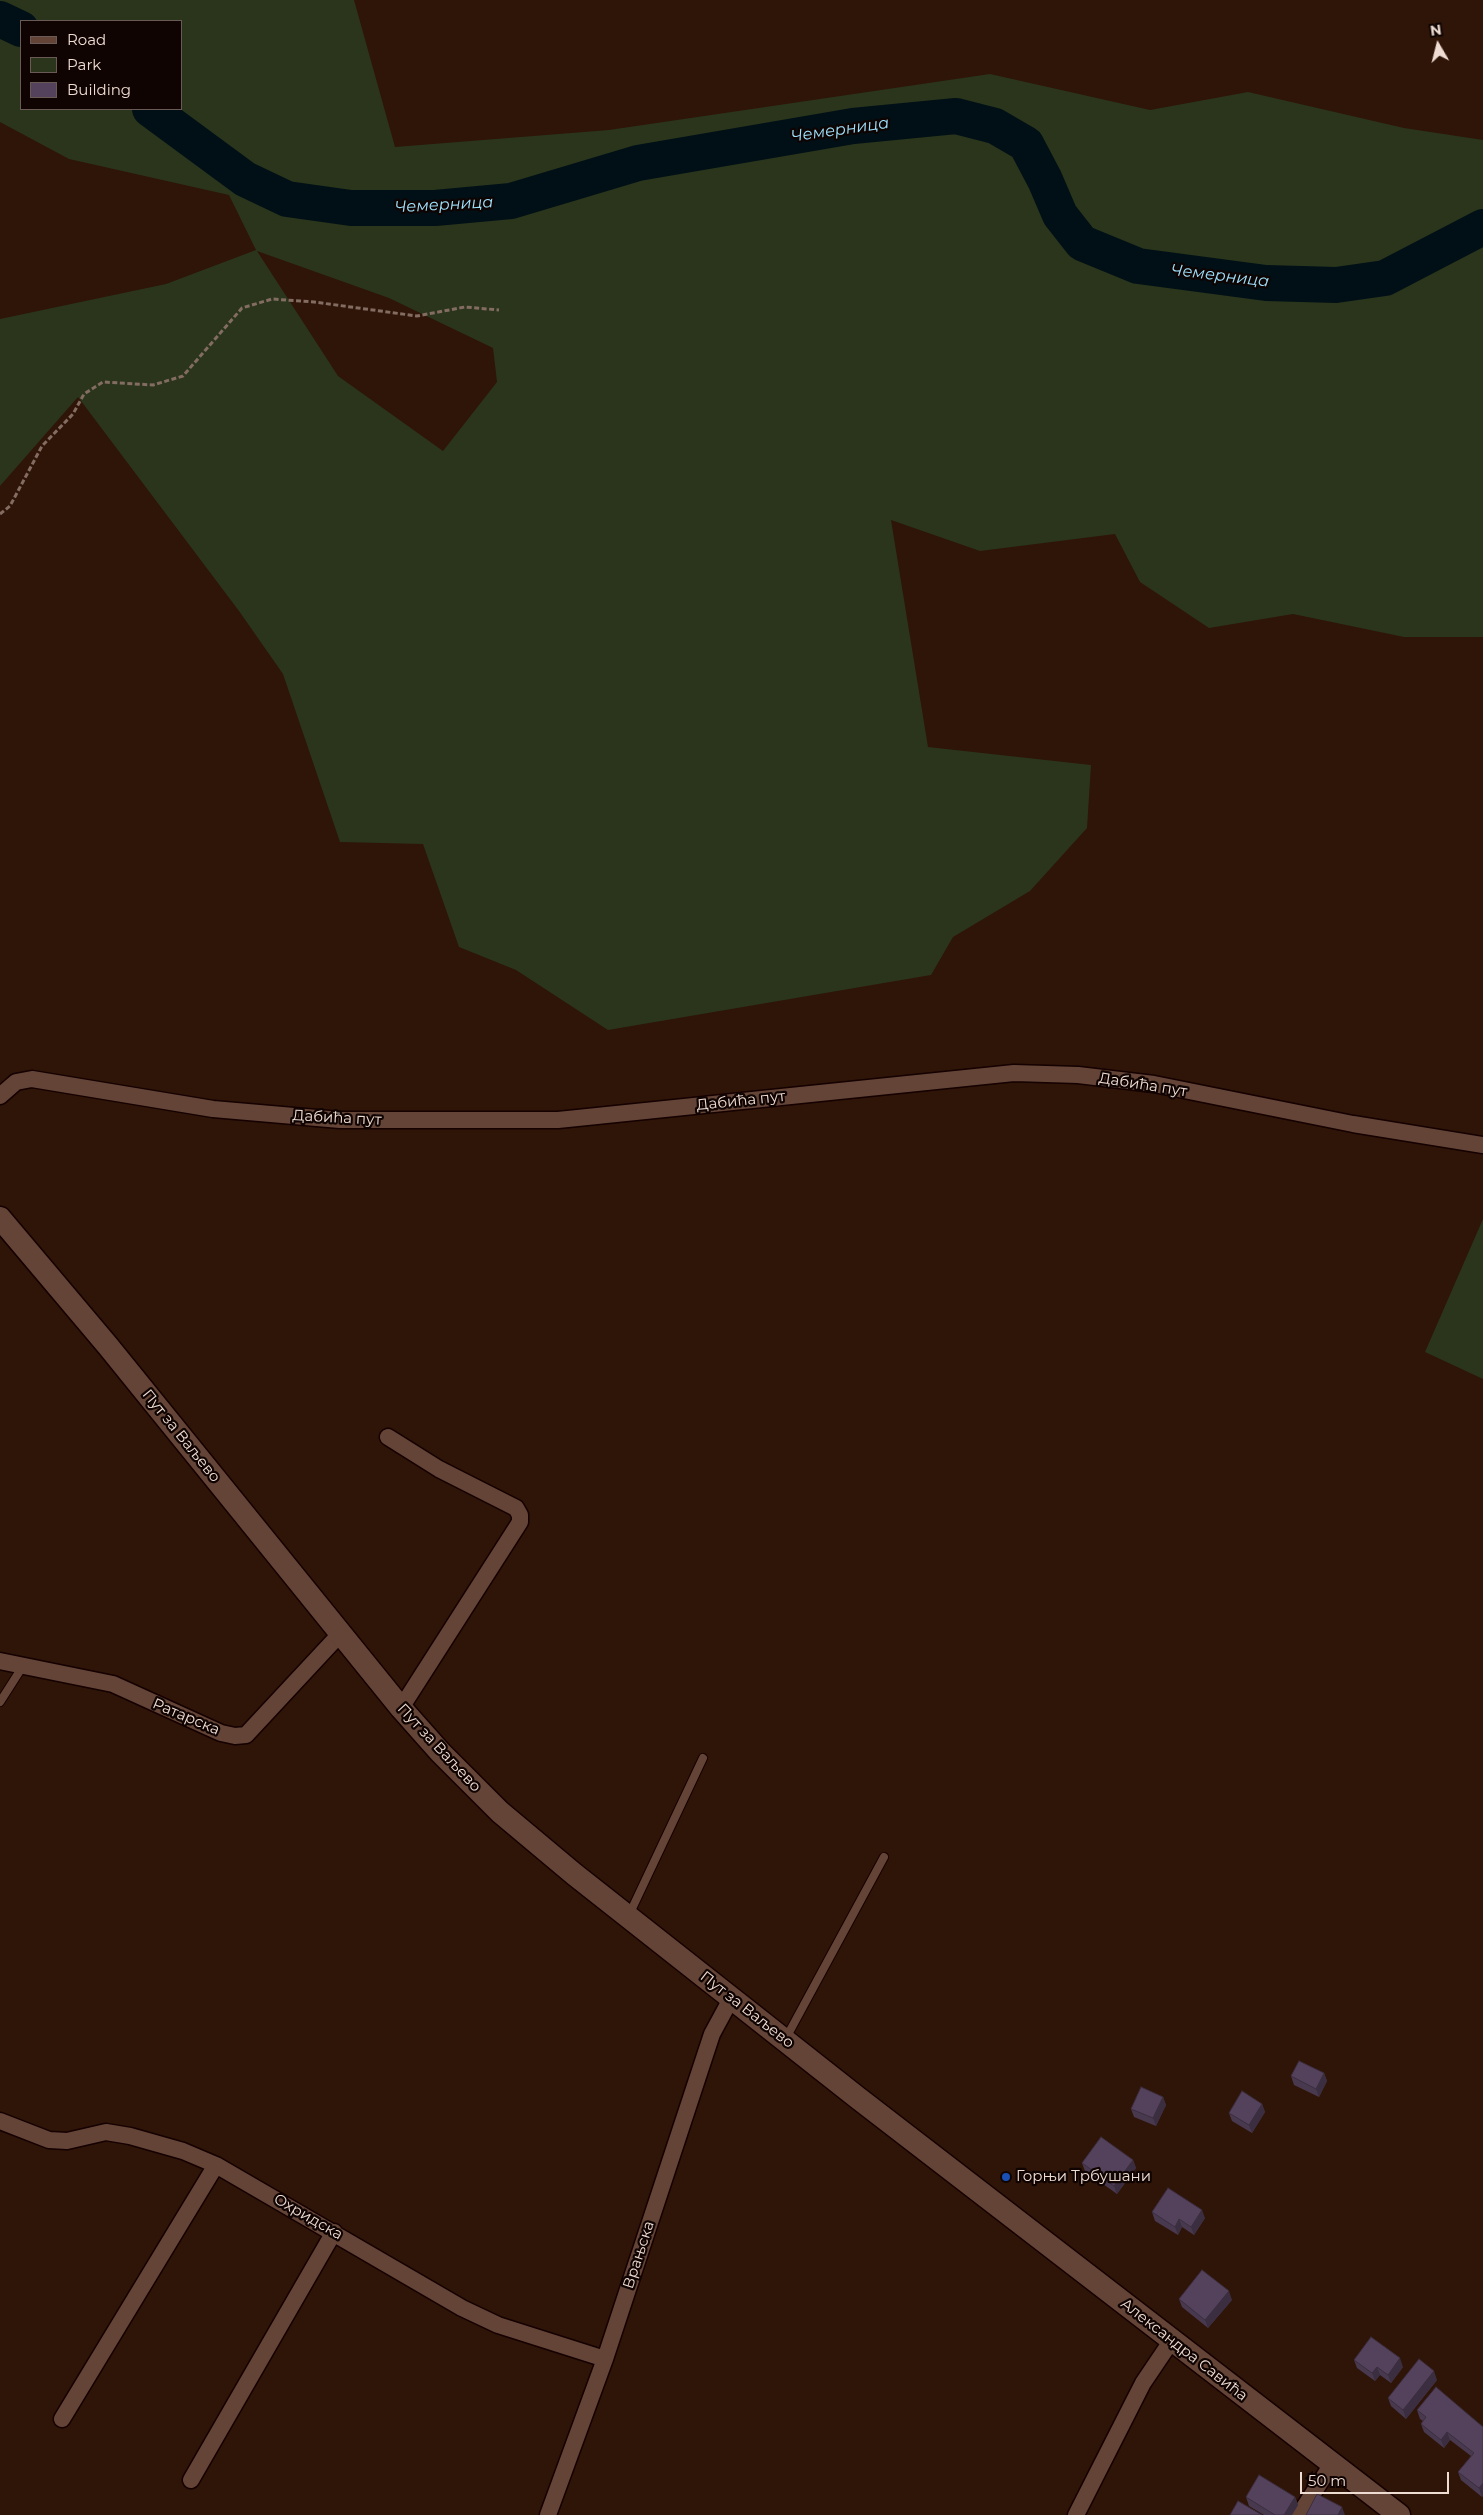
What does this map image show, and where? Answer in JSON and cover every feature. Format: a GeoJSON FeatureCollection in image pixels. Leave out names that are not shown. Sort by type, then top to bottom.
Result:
{"type":"FeatureCollection","features":[{"type":"Feature","properties":{"kind":"main road","name":"Пут за Ваљево"},"geometry":{"type":"LineString","coordinates":[[0,1218],[108,1346],[340,1634],[440,1752],[512,1823],[628,1917],[970,2184]]}},
{"type":"Feature","properties":{"kind":"main road","name":"Александра Савића"},"geometry":{"type":"LineString","coordinates":[[970,2184],[1398,2515]]}},
{"type":"Feature","properties":{"kind":"street","name":"Дабића пут"},"geometry":{"type":"LineString","coordinates":[[0,1096],[16,1082],[32,1079],[213,1109],[340,1120],[558,1120],[1014,1073],[1078,1075],[1154,1084],[1353,1124],[1483,1145]]}},
{"type":"Feature","properties":{"kind":"street"},"geometry":{"type":"LineString","coordinates":[[388,1437],[439,1469],[516,1508],[520,1514],[520,1522],[401,1708]]}},
{"type":"Feature","properties":{"kind":"street","name":"Ратарска"},"geometry":{"type":"LineString","coordinates":[[0,1661],[113,1684],[221,1733],[235,1736],[246,1735],[340,1634]]}},
{"type":"Feature","properties":{"kind":"street","name":"Врањска"},"geometry":{"type":"LineString","coordinates":[[548,2515],[605,2359],[712,2034],[732,1998]]}},
{"type":"Feature","properties":{"kind":"street","name":"Охридска"},"geometry":{"type":"LineString","coordinates":[[0,2122],[49,2140],[67,2141],[106,2132],[130,2136],[183,2151],[216,2165],[462,2308],[498,2325],[605,2359]]}},
{"type":"Feature","properties":{"kind":"street"},"geometry":{"type":"LineString","coordinates":[[62,2419],[216,2165]]}},
{"type":"Feature","properties":{"kind":"street"},"geometry":{"type":"LineString","coordinates":[[191,2480],[334,2232]]}},
{"type":"Feature","properties":{"kind":"street"},"geometry":{"type":"LineString","coordinates":[[1076,2515],[1143,2383],[1172,2340]]}},
{"type":"Feature","properties":{"kind":"street"},"geometry":{"type":"LineString","coordinates":[[1299,2515],[1332,2464]]}},
{"type":"Feature","properties":{"kind":"lane"},"geometry":{"type":"LineString","coordinates":[[0,1702],[23,1666]]}},
{"type":"Feature","properties":{"kind":"lane"},"geometry":{"type":"LineString","coordinates":[[628,1917],[703,1758]]}},
{"type":"Feature","properties":{"kind":"lane"},"geometry":{"type":"LineString","coordinates":[[785,2039],[884,1858]]}},
{"type":"Feature","properties":{"kind":"path"},"geometry":{"type":"LineString","coordinates":[[0,514],[10,506],[42,446],[73,414],[84,394],[103,382],[153,385],[183,376],[242,308],[272,299],[314,302],[417,316],[465,307],[499,310]]}},
{"type":"Feature","properties":{"kind":"green space"},"geometry":{"type":"Polygon","coordinates":[[[0,0],[354,0],[395,147],[609,130],[990,74],[1150,110],[1248,92],[1404,128],[1483,140],[1483,637],[1404,637],[1293,614],[1209,628],[1140,582],[1115,534],[980,551],[891,520],[928,747],[1091,765],[1087,828],[1030,891],[953,937],[931,975],[608,1030],[516,970],[459,947],[423,844],[340,842],[283,674],[239,611],[78,397],[0,486],[0,319],[166,284],[256,250],[229,195],[69,159],[0,122],[0,0]],[[257,251],[338,376],[443,451],[497,382],[493,348],[389,298],[257,251]]]}},
{"type":"Feature","properties":{"kind":"green space"},"geometry":{"type":"Polygon","coordinates":[[[1483,1219],[1483,1379],[1425,1352],[1483,1219]]]}},
{"type":"Feature","properties":{"kind":"building"},"geometry":{"type":"Polygon","coordinates":[[[1299,2061],[1324,2073],[1316,2089],[1291,2076],[1299,2061]]]}},
{"type":"Feature","properties":{"kind":"building"},"geometry":{"type":"Polygon","coordinates":[[[1141,2087],[1163,2097],[1153,2118],[1131,2109],[1141,2087]]]}},
{"type":"Feature","properties":{"kind":"building"},"geometry":{"type":"Polygon","coordinates":[[[1242,2091],[1262,2104],[1249,2125],[1229,2113],[1242,2091]]]}},
{"type":"Feature","properties":{"kind":"building"},"geometry":{"type":"Polygon","coordinates":[[[1101,2137],[1133,2160],[1114,2186],[1082,2163],[1101,2137]]]}},
{"type":"Feature","properties":{"kind":"building"},"geometry":{"type":"Polygon","coordinates":[[[1168,2188],[1202,2210],[1191,2227],[1179,2219],[1175,2227],[1152,2212],[1168,2188]]]}},
{"type":"Feature","properties":{"kind":"building"},"geometry":{"type":"Polygon","coordinates":[[[1202,2270],[1229,2291],[1205,2320],[1179,2299],[1202,2270]]]}},
{"type":"Feature","properties":{"kind":"building"},"geometry":{"type":"Polygon","coordinates":[[[1371,2337],[1400,2358],[1388,2375],[1377,2367],[1372,2373],[1354,2360],[1371,2337]]]}},
{"type":"Feature","properties":{"kind":"building"},"geometry":{"type":"Polygon","coordinates":[[[1419,2359],[1434,2371],[1403,2410],[1388,2398],[1419,2359]]]}},
{"type":"Feature","properties":{"kind":"building"},"geometry":{"type":"Polygon","coordinates":[[[1436,2387],[1483,2427],[1483,2483],[1479,2488],[1458,2472],[1474,2453],[1447,2432],[1441,2440],[1421,2424],[1426,2417],[1417,2410],[1436,2387]]]}},
{"type":"Feature","properties":{"kind":"building"},"geometry":{"type":"Polygon","coordinates":[[[1259,2475],[1295,2497],[1284,2515],[1275,2515],[1246,2497],[1259,2475]]]}},
{"type":"Feature","properties":{"kind":"building"},"geometry":{"type":"Polygon","coordinates":[[[1317,2494],[1342,2507],[1338,2515],[1306,2515],[1317,2494]]]}},
{"type":"Feature","properties":{"kind":"building"},"geometry":{"type":"Polygon","coordinates":[[[1238,2501],[1262,2515],[1230,2515],[1238,2501]]]}},
{"type":"Feature","properties":{"kind":"waterway","name":"Чемерница"},"geometry":{"type":"LineString","coordinates":[[0,19],[20,29]]}},
{"type":"Feature","properties":{"kind":"waterway","name":"Чемерница"},"geometry":{"type":"LineString","coordinates":[[151,110],[245,179],[287,199],[351,208],[435,208],[511,201],[638,163],[853,126],[956,116],[995,126],[1026,144],[1045,180],[1060,215],[1082,243],[1138,266],[1266,283],[1336,285],[1385,278],[1483,227]]}},
{"type":"Feature","properties":{"kind":"place","name":"Горњи Трбушани"},"geometry":{"type":"Point","coordinates":[1006,2177]}}]}
